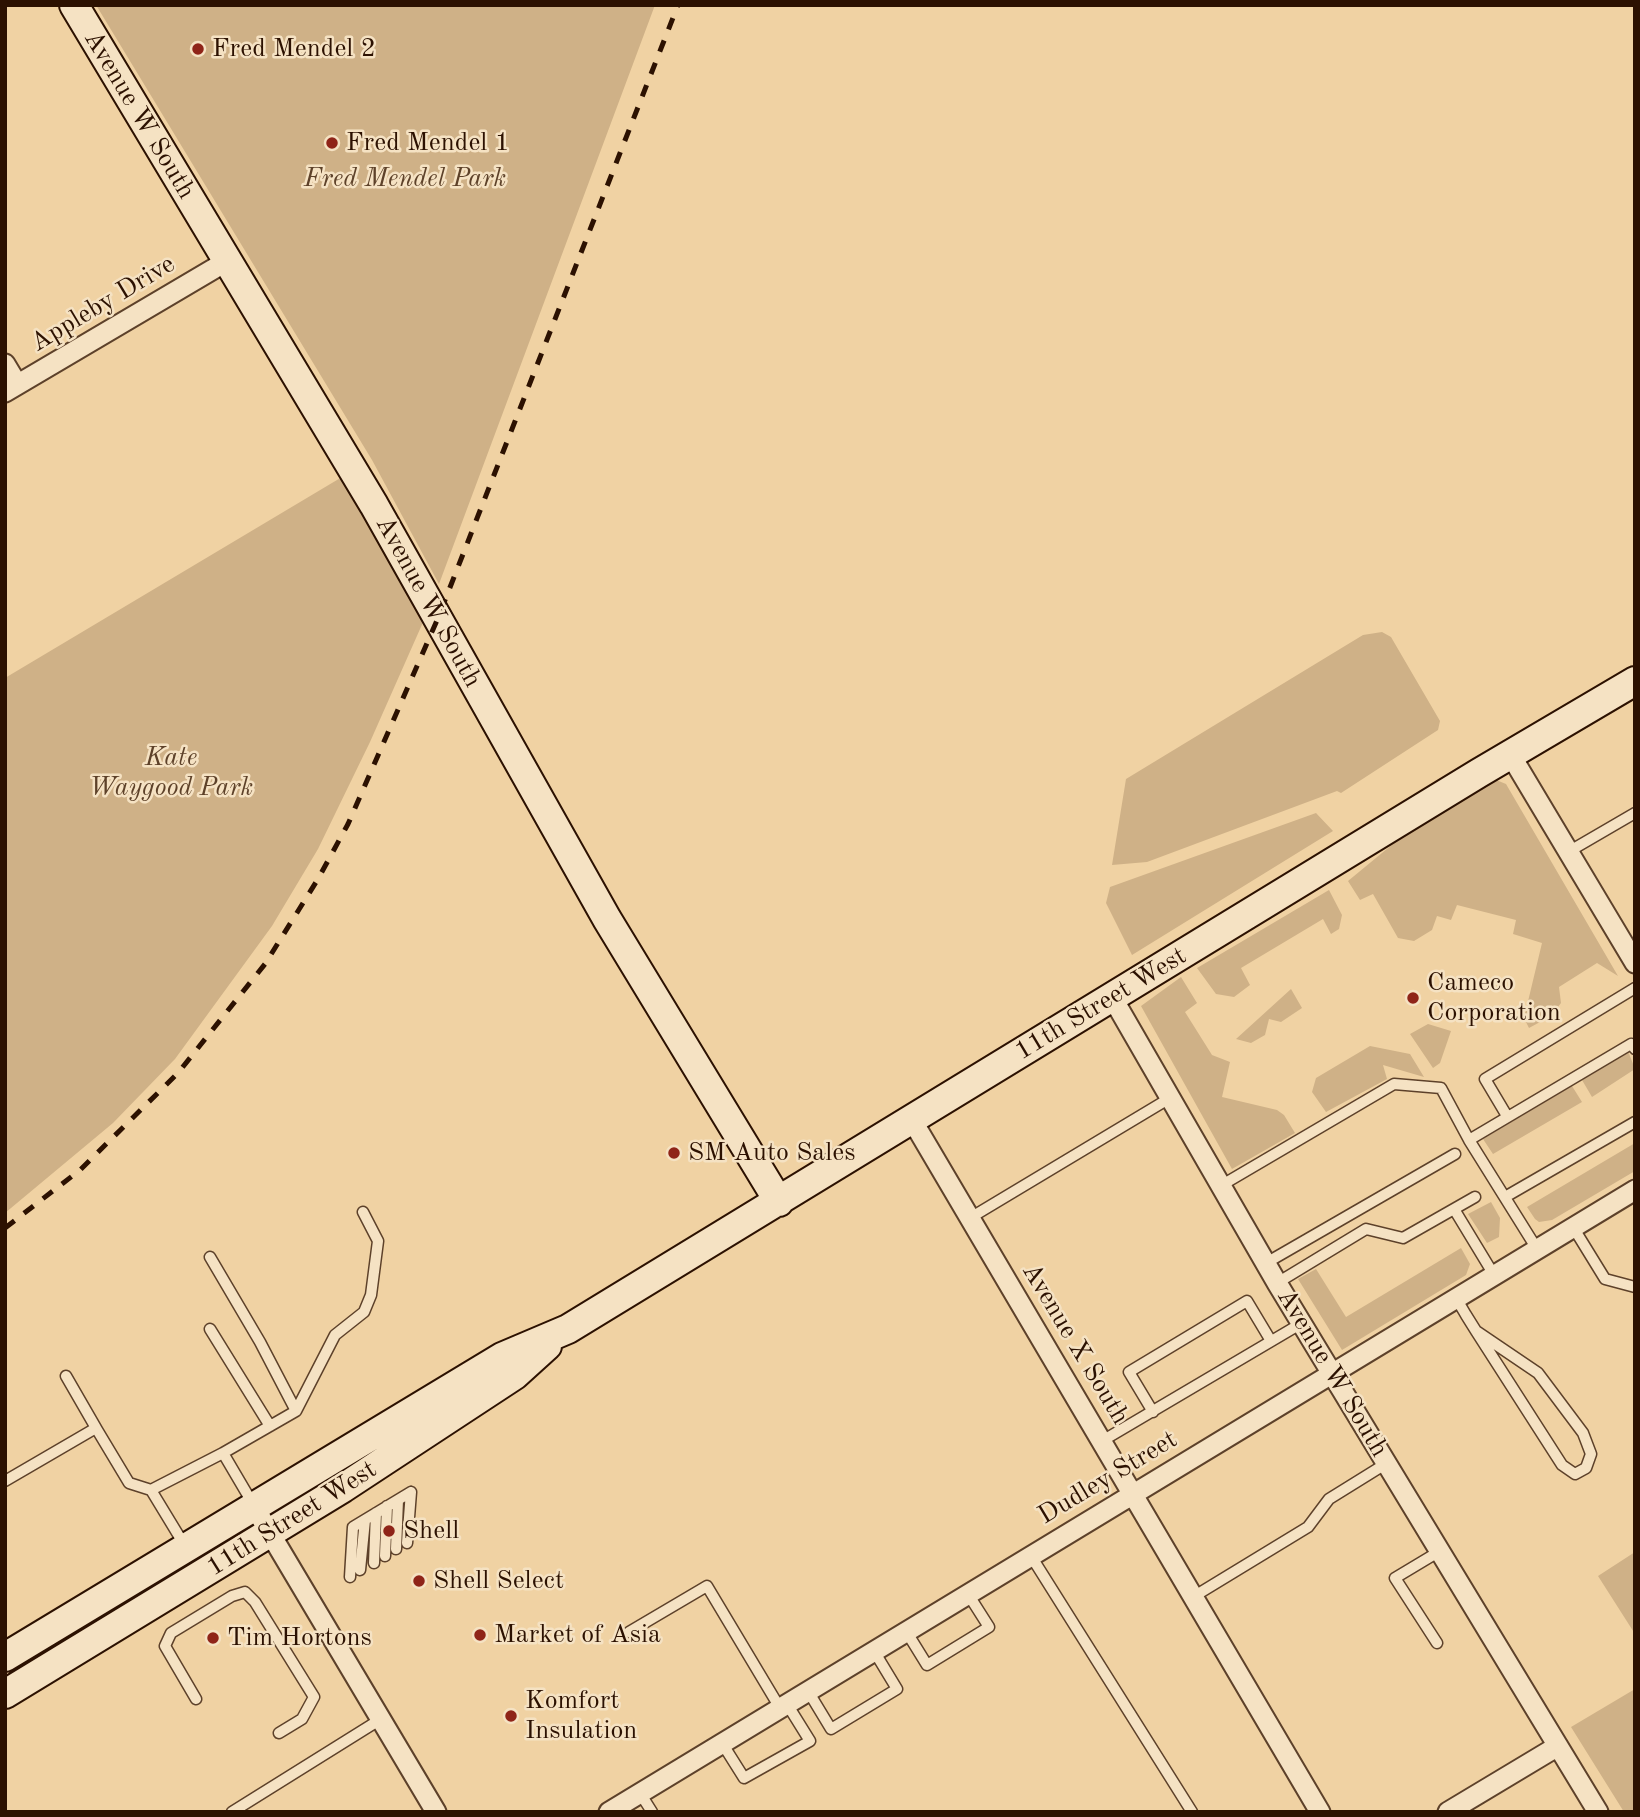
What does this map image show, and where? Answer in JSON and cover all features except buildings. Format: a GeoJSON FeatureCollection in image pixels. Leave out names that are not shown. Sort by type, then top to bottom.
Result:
{"type":"FeatureCollection","features":[{"type":"Feature","properties":{"kind":"main road","name":"Avenue W South"},"geometry":{"type":"LineString","coordinates":[[74,5],[374,505],[607,919],[779,1202]]}},
{"type":"Feature","properties":{"kind":"main road","name":"11th Street West"},"geometry":{"type":"LineString","coordinates":[[5,1657],[502,1357],[568,1328],[779,1202],[1510,754],[1635,681]]}},
{"type":"Feature","properties":{"kind":"main road","name":"11th Street West"},"geometry":{"type":"LineString","coordinates":[[5,1694],[270,1533],[515,1375],[568,1328]]}},
{"type":"Feature","properties":{"kind":"street","name":"Appleby Drive"},"geometry":{"type":"LineString","coordinates":[[11,388],[227,261]]}},
{"type":"Feature","properties":{"kind":"street"},"geometry":{"type":"LineString","coordinates":[[5,364],[11,388]]}},
{"type":"Feature","properties":{"kind":"street"},"geometry":{"type":"LineString","coordinates":[[1510,754],[1635,963]]}},
{"type":"Feature","properties":{"kind":"street","name":"Avenue W South"},"geometry":{"type":"LineString","coordinates":[[1112,997],[1277,1283],[1598,1812]]}},
{"type":"Feature","properties":{"kind":"street","name":"Avenue X South"},"geometry":{"type":"LineString","coordinates":[[912,1119],[1320,1812]]}},
{"type":"Feature","properties":{"kind":"street","name":"Dudley Street"},"geometry":{"type":"LineString","coordinates":[[609,1812],[1635,1190]]}},
{"type":"Feature","properties":{"kind":"street"},"geometry":{"type":"LineString","coordinates":[[255,1508],[436,1812]]}},
{"type":"Feature","properties":{"kind":"street"},"geometry":{"type":"LineString","coordinates":[[1448,1812],[1558,1746]]}},
{"type":"Feature","properties":{"kind":"lane"},"geometry":{"type":"LineString","coordinates":[[1568,852],[1635,813]]}},
{"type":"Feature","properties":{"kind":"lane"},"geometry":{"type":"LineString","coordinates":[[1507,1116],[1485,1079],[1635,988]]}},
{"type":"Feature","properties":{"kind":"lane"},"geometry":{"type":"LineString","coordinates":[[1469,1140],[1632,1044],[1635,1049]]}},
{"type":"Feature","properties":{"kind":"lane"},"geometry":{"type":"LineString","coordinates":[[1222,1185],[1394,1084],[1440,1088],[1537,1249]]}},
{"type":"Feature","properties":{"kind":"lane"},"geometry":{"type":"LineString","coordinates":[[970,1218],[1171,1097]]}},
{"type":"Feature","properties":{"kind":"lane"},"geometry":{"type":"LineString","coordinates":[[1505,1197],[1635,1122]]}},
{"type":"Feature","properties":{"kind":"lane"},"geometry":{"type":"LineString","coordinates":[[1266,1264],[1455,1154]]}},
{"type":"Feature","properties":{"kind":"lane"},"geometry":{"type":"LineString","coordinates":[[1277,1283],[1366,1229],[1403,1238],[1475,1197]]}},
{"type":"Feature","properties":{"kind":"lane"},"geometry":{"type":"LineString","coordinates":[[1454,1209],[1494,1275]]}},
{"type":"Feature","properties":{"kind":"lane"},"geometry":{"type":"LineString","coordinates":[[151,1490],[223,1453],[296,1410],[335,1335],[364,1312],[371,1295],[378,1241],[363,1212]]}},
{"type":"Feature","properties":{"kind":"lane"},"geometry":{"type":"LineString","coordinates":[[1573,1227],[1605,1279],[1635,1287]]}},
{"type":"Feature","properties":{"kind":"lane"},"geometry":{"type":"LineString","coordinates":[[210,1257],[261,1342],[296,1410]]}},
{"type":"Feature","properties":{"kind":"lane"},"geometry":{"type":"LineString","coordinates":[[1456,1298],[1476,1331],[1562,1465],[1575,1474],[1586,1468],[1591,1454],[1583,1433],[1538,1373],[1476,1331]]}},
{"type":"Feature","properties":{"kind":"lane"},"geometry":{"type":"LineString","coordinates":[[1153,1412],[1129,1371],[1247,1301],[1271,1341]]}},
{"type":"Feature","properties":{"kind":"lane"},"geometry":{"type":"LineString","coordinates":[[1102,1441],[1302,1323]]}},
{"type":"Feature","properties":{"kind":"lane"},"geometry":{"type":"LineString","coordinates":[[210,1329],[270,1426]]}},
{"type":"Feature","properties":{"kind":"lane"},"geometry":{"type":"LineString","coordinates":[[65,1376],[129,1483],[151,1490],[186,1549]]}},
{"type":"Feature","properties":{"kind":"lane"},"geometry":{"type":"LineString","coordinates":[[5,1481],[96,1427]]}},
{"type":"Feature","properties":{"kind":"lane"},"geometry":{"type":"LineString","coordinates":[[223,1453],[255,1508]]}},
{"type":"Feature","properties":{"kind":"lane"},"geometry":{"type":"LineString","coordinates":[[1193,1597],[1308,1527],[1329,1499],[1387,1463]]}},
{"type":"Feature","properties":{"kind":"lane"},"geometry":{"type":"LineString","coordinates":[[350,1577],[353,1527],[411,1492],[407,1543]]}},
{"type":"Feature","properties":{"kind":"lane"},"geometry":{"type":"LineString","coordinates":[[396,1549],[398,1500]]}},
{"type":"Feature","properties":{"kind":"lane"},"geometry":{"type":"LineString","coordinates":[[385,1556],[387,1506]]}},
{"type":"Feature","properties":{"kind":"lane"},"geometry":{"type":"LineString","coordinates":[[374,1563],[376,1513]]}},
{"type":"Feature","properties":{"kind":"lane"},"geometry":{"type":"LineString","coordinates":[[360,1570],[365,1520]]}},
{"type":"Feature","properties":{"kind":"lane"},"geometry":{"type":"LineString","coordinates":[[1437,1643],[1395,1578],[1440,1551]]}},
{"type":"Feature","properties":{"kind":"lane"},"geometry":{"type":"LineString","coordinates":[[1031,1556],[1192,1812]]}},
{"type":"Feature","properties":{"kind":"lane"},"geometry":{"type":"LineString","coordinates":[[629,1632],[707,1586],[783,1706],[810,1741],[744,1778],[722,1743]]}},
{"type":"Feature","properties":{"kind":"lane"},"geometry":{"type":"LineString","coordinates":[[195,1699],[165,1646],[171,1633],[232,1596],[245,1592],[255,1602],[314,1698],[302,1719],[279,1733]]}},
{"type":"Feature","properties":{"kind":"lane"},"geometry":{"type":"LineString","coordinates":[[906,1632],[927,1665],[989,1628],[968,1594]]}},
{"type":"Feature","properties":{"kind":"lane"},"geometry":{"type":"LineString","coordinates":[[808,1691],[831,1729],[897,1689],[874,1651]]}},
{"type":"Feature","properties":{"kind":"lane"},"geometry":{"type":"LineString","coordinates":[[232,1812],[381,1720]]}},
{"type":"Feature","properties":{"kind":"lane"},"geometry":{"type":"LineString","coordinates":[[640,1793],[652,1812]]}},
{"type":"Feature","properties":{"kind":"green space","name":"Fred Mendel Park"},"geometry":{"type":"Polygon","coordinates":[[[96,5],[655,5],[439,584],[372,460],[96,5]]]}},
{"type":"Feature","properties":{"kind":"green space","name":"Kate Waygood Park"},"geometry":{"type":"Polygon","coordinates":[[[342,477],[424,620],[370,742],[318,849],[272,926],[175,1059],[113,1123],[5,1213],[5,678],[342,477]]]}},
{"type":"Feature","properties":{"kind":"green space"},"geometry":{"type":"Polygon","coordinates":[[[1382,632],[1391,637],[1440,721],[1438,730],[1341,793],[1337,791],[1147,862],[1112,865],[1126,779],[1363,635],[1382,632]]]}},
{"type":"Feature","properties":{"kind":"green space"},"geometry":{"type":"Polygon","coordinates":[[[1479,773],[1506,784],[1618,976],[1597,963],[1559,987],[1561,1003],[1551,1016],[1529,1028],[1524,1018],[1542,943],[1513,934],[1516,920],[1457,905],[1451,920],[1437,916],[1432,930],[1414,941],[1398,938],[1373,894],[1360,900],[1348,881],[1479,773]]]}},
{"type":"Feature","properties":{"kind":"green space"},"geometry":{"type":"Polygon","coordinates":[[[1316,813],[1333,831],[1132,955],[1106,903],[1110,887],[1316,813]]]}},
{"type":"Feature","properties":{"kind":"green space"},"geometry":{"type":"Polygon","coordinates":[[[1329,890],[1342,915],[1339,929],[1331,934],[1323,919],[1241,968],[1250,985],[1234,997],[1216,994],[1197,968],[1329,890]]]}},
{"type":"Feature","properties":{"kind":"green space"},"geometry":{"type":"Polygon","coordinates":[[[1181,977],[1197,1003],[1185,1012],[1212,1055],[1230,1062],[1222,1097],[1277,1110],[1284,1115],[1295,1133],[1232,1169],[1141,1006],[1181,977]]]}},
{"type":"Feature","properties":{"kind":"green space"},"geometry":{"type":"Polygon","coordinates":[[[1291,989],[1302,1008],[1281,1022],[1269,1019],[1265,1035],[1251,1043],[1236,1039],[1291,989]]]}},
{"type":"Feature","properties":{"kind":"green space"},"geometry":{"type":"Polygon","coordinates":[[[1428,1024],[1451,1031],[1440,1063],[1433,1068],[1410,1034],[1428,1024]]]}},
{"type":"Feature","properties":{"kind":"green space"},"geometry":{"type":"Polygon","coordinates":[[[1370,1046],[1410,1054],[1424,1077],[1383,1065],[1387,1079],[1326,1112],[1312,1092],[1316,1078],[1370,1046]]]}},
{"type":"Feature","properties":{"kind":"green space"},"geometry":{"type":"Polygon","coordinates":[[[1628,1051],[1635,1069],[1592,1097],[1582,1080],[1628,1051]]]}},
{"type":"Feature","properties":{"kind":"green space"},"geometry":{"type":"Polygon","coordinates":[[[1572,1086],[1582,1102],[1493,1154],[1483,1139],[1572,1086]]]}},
{"type":"Feature","properties":{"kind":"green space"},"geometry":{"type":"Polygon","coordinates":[[[1635,1143],[1635,1171],[1552,1220],[1539,1222],[1535,1219],[1527,1207],[1635,1143]]]}},
{"type":"Feature","properties":{"kind":"green space"},"geometry":{"type":"Polygon","coordinates":[[[1491,1202],[1500,1218],[1499,1237],[1487,1243],[1468,1214],[1491,1202]]]}},
{"type":"Feature","properties":{"kind":"green space"},"geometry":{"type":"Polygon","coordinates":[[[1461,1248],[1470,1264],[1466,1275],[1342,1350],[1298,1279],[1316,1269],[1346,1317],[1461,1248]]]}},
{"type":"Feature","properties":{"kind":"green space"},"geometry":{"type":"Polygon","coordinates":[[[1635,1552],[1635,1634],[1598,1576],[1635,1552]]]}},
{"type":"Feature","properties":{"kind":"green space"},"geometry":{"type":"Polygon","coordinates":[[[1635,1689],[1635,1812],[1624,1812],[1571,1727],[1635,1689]]]}},
{"type":"Feature","properties":{"kind":"railway"},"geometry":{"type":"LineString","coordinates":[[5,1228],[80,1170],[178,1073],[265,964],[318,879],[348,824],[438,618],[678,5]]}},
{"type":"Feature","properties":{"kind":"place","name":"Fred Mendel 2"},"geometry":{"type":"Point","coordinates":[198,49]}},
{"type":"Feature","properties":{"kind":"place","name":"Fred Mendel 1"},"geometry":{"type":"Point","coordinates":[332,143]}},
{"type":"Feature","properties":{"kind":"place","name":"Cameco Corporation"},"geometry":{"type":"Point","coordinates":[1413,998]}},
{"type":"Feature","properties":{"kind":"place","name":"SM Auto Sales"},"geometry":{"type":"Point","coordinates":[674,1153]}},
{"type":"Feature","properties":{"kind":"place","name":"Shell"},"geometry":{"type":"Point","coordinates":[389,1531]}},
{"type":"Feature","properties":{"kind":"place","name":"Shell Select"},"geometry":{"type":"Point","coordinates":[419,1581]}},
{"type":"Feature","properties":{"kind":"place","name":"Market of Asia"},"geometry":{"type":"Point","coordinates":[480,1635]}},
{"type":"Feature","properties":{"kind":"place","name":"Tim Hortons"},"geometry":{"type":"Point","coordinates":[213,1638]}},
{"type":"Feature","properties":{"kind":"place","name":"Komfort Insulation"},"geometry":{"type":"Point","coordinates":[511,1716]}}]}
